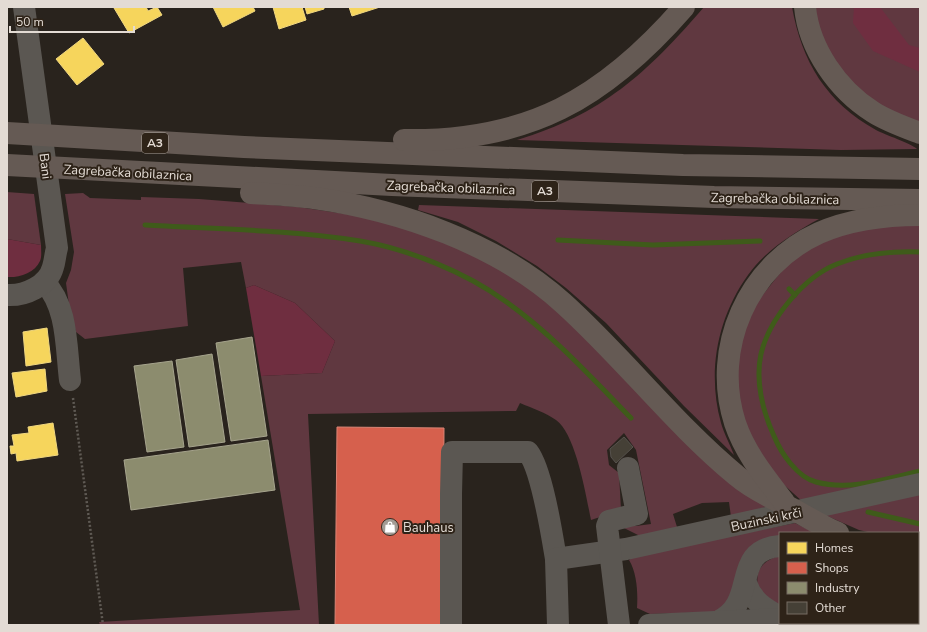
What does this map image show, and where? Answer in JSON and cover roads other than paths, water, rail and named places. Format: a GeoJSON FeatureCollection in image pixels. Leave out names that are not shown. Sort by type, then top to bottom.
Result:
{"type":"FeatureCollection","features":[{"type":"Feature","properties":{"kind":"highway"},"geometry":{"type":"LineString","coordinates":[[244,147],[302,137],[425,140],[460,138],[511,128],[564,108],[591,92],[635,58],[684,7]]}},
{"type":"Feature","properties":{"kind":"highway"},"geometry":{"type":"LineString","coordinates":[[805,7],[814,41],[824,62],[838,81],[855,99],[873,112],[901,126],[920,133]]}},
{"type":"Feature","properties":{"kind":"highway","name":"A3"},"geometry":{"type":"LineString","coordinates":[[7,133],[244,147],[683,165],[920,169]]}},
{"type":"Feature","properties":{"kind":"highway","name":"Zagrebačka obilaznica"},"geometry":{"type":"LineString","coordinates":[[9,165],[170,174],[714,197],[920,200]]}},
{"type":"Feature","properties":{"kind":"highway"},"geometry":{"type":"LineString","coordinates":[[170,174],[195,184],[222,191],[313,197],[343,203],[428,225],[476,246],[524,274],[562,302],[599,337],[702,444],[738,477],[756,490],[836,532]]}},
{"type":"Feature","properties":{"kind":"highway"},"geometry":{"type":"LineString","coordinates":[[787,506],[752,459],[735,424],[731,408],[727,372],[729,351],[741,309],[756,284],[769,268],[803,241],[820,233],[867,219],[920,215]]}},
{"type":"Feature","properties":{"kind":"street","name":"Bani"},"geometry":{"type":"LineString","coordinates":[[7,295],[29,292],[44,282],[53,269],[57,248],[24,7]]}},
{"type":"Feature","properties":{"kind":"street"},"geometry":{"type":"LineString","coordinates":[[44,282],[58,301],[65,332],[70,380]]}},
{"type":"Feature","properties":{"kind":"street"},"geometry":{"type":"LineString","coordinates":[[451,625],[450,494],[452,452],[528,452],[534,462],[543,494],[556,559],[558,625]]}},
{"type":"Feature","properties":{"kind":"street"},"geometry":{"type":"LineString","coordinates":[[619,625],[607,526],[609,521],[636,514],[628,468]]}},
{"type":"Feature","properties":{"kind":"street","name":"Buzinski krči"},"geometry":{"type":"LineString","coordinates":[[556,559],[611,551],[769,518],[920,484]]}},
{"type":"Feature","properties":{"kind":"street"},"geometry":{"type":"LineString","coordinates":[[717,622],[731,614],[737,607],[746,582],[750,564],[754,557],[760,551],[779,546]]}},
{"type":"Feature","properties":{"kind":"street"},"geometry":{"type":"LineString","coordinates":[[746,582],[749,593],[758,603],[779,617]]}},
{"type":"Feature","properties":{"kind":"street"},"geometry":{"type":"LineString","coordinates":[[649,625],[779,618]]}},
{"type":"Feature","properties":{"kind":"waterway"},"geometry":{"type":"LineString","coordinates":[[145,225],[253,230],[334,237],[378,245],[436,263],[489,290],[539,327],[571,356],[631,418]]}},
{"type":"Feature","properties":{"kind":"waterway"},"geometry":{"type":"LineString","coordinates":[[558,240],[653,245],[760,241]]}},
{"type":"Feature","properties":{"kind":"waterway"},"geometry":{"type":"LineString","coordinates":[[920,252],[888,253],[857,258],[837,264],[812,279],[790,301],[780,314],[765,341],[759,364],[761,396],[766,417],[777,443],[785,457],[802,475],[816,482],[855,485],[920,471]]}},
{"type":"Feature","properties":{"kind":"waterway"},"geometry":{"type":"LineString","coordinates":[[789,289],[795,295]]}},
{"type":"Feature","properties":{"kind":"waterway"},"geometry":{"type":"LineString","coordinates":[[868,512],[920,524]]}},
{"type":"Feature","properties":{"kind":"place","name":"Bauhaus"},"geometry":{"type":"Point","coordinates":[390,527]}}]}
